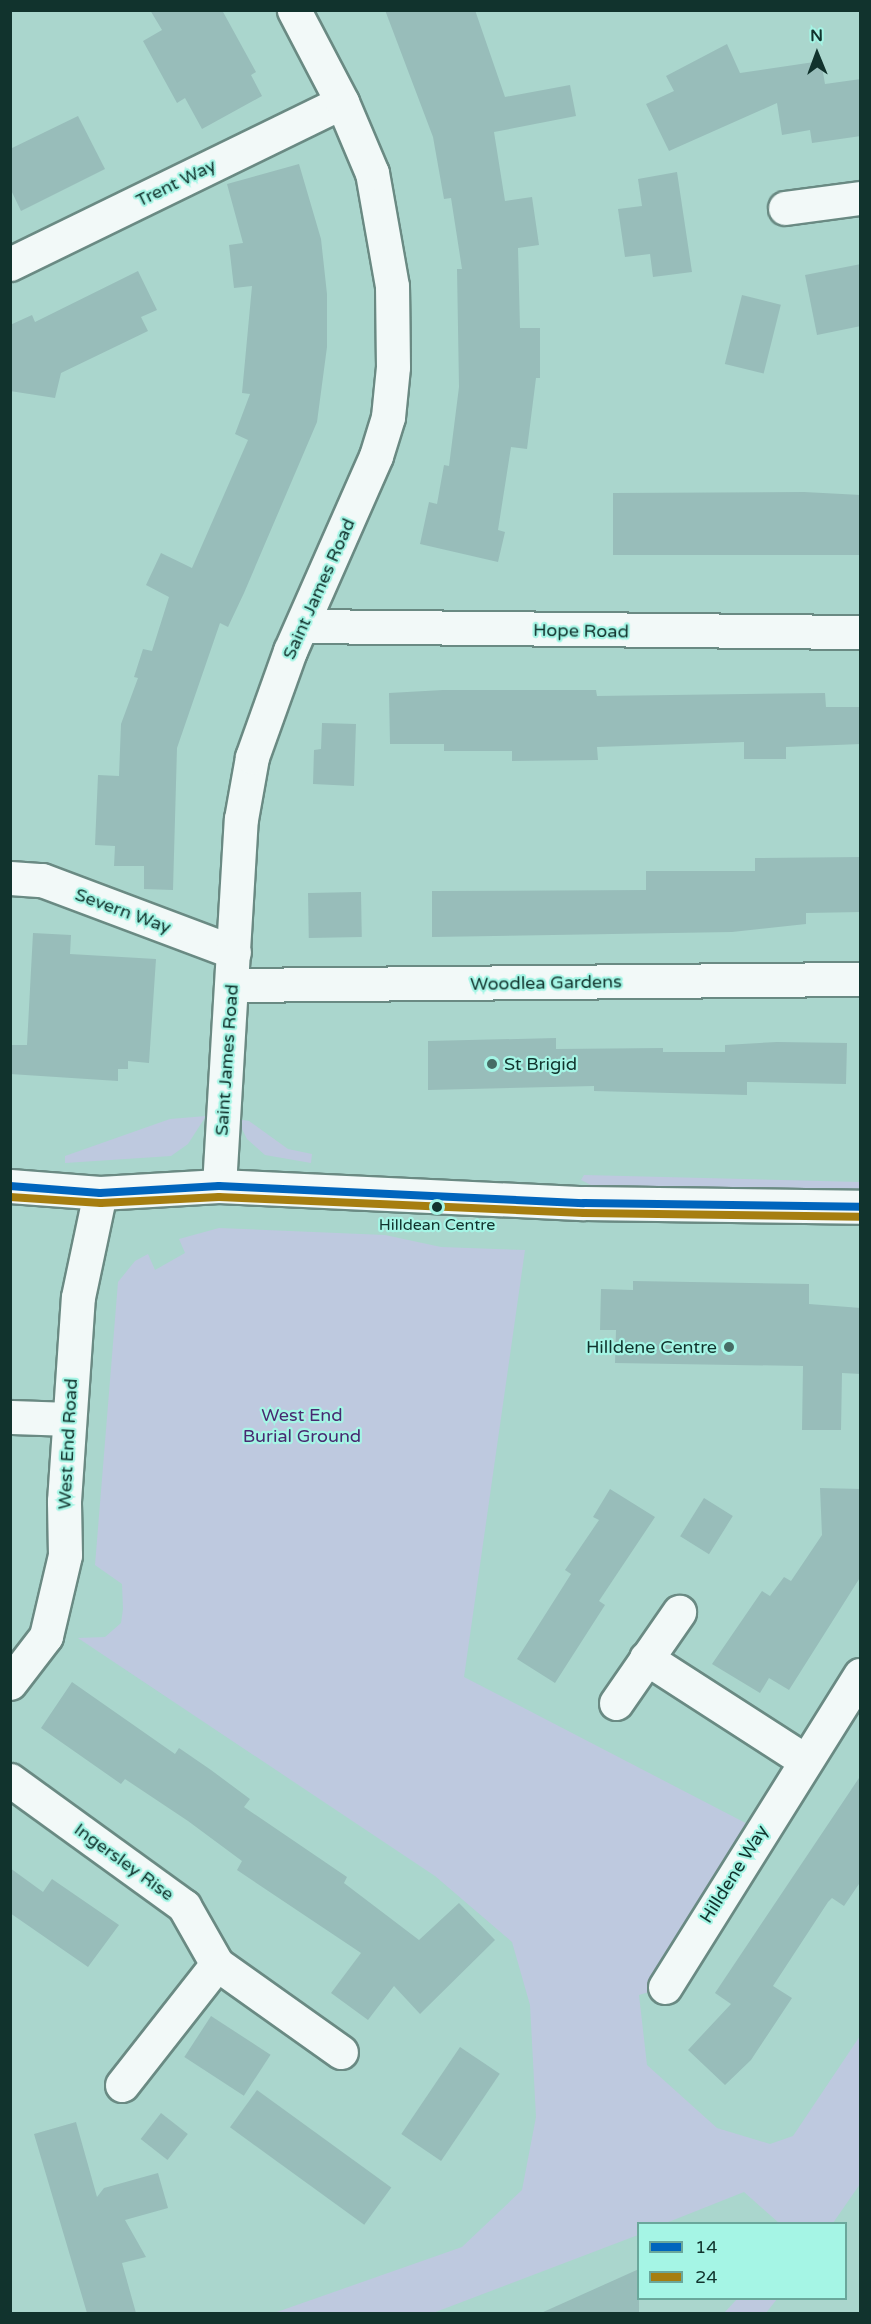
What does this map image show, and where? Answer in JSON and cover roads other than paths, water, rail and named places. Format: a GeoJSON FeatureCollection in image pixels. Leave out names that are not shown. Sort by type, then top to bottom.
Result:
{"type":"FeatureCollection","features":[{"type":"Feature","properties":{"kind":"street","name":"Saint James Road"},"geometry":{"type":"LineString","coordinates":[[219,1186],[241,819],[252,758],[302,626],[376,456],[388,417],[393,367],[392,286],[372,173],[342,102],[294,10]]}},
{"type":"Feature","properties":{"kind":"street","name":"Trent Way"},"geometry":{"type":"LineString","coordinates":[[10,264],[342,102]]}},
{"type":"Feature","properties":{"kind":"street"},"geometry":{"type":"LineString","coordinates":[[785,208],[861,198]]}},
{"type":"Feature","properties":{"kind":"street","name":"Hope Road"},"geometry":{"type":"LineString","coordinates":[[302,626],[861,632]]}},
{"type":"Feature","properties":{"kind":"street","name":"Severn Way"},"geometry":{"type":"LineString","coordinates":[[10,878],[42,880],[234,952]]}},
{"type":"Feature","properties":{"kind":"street","name":"Woodlea Gardens"},"geometry":{"type":"LineString","coordinates":[[232,986],[861,979]]}},
{"type":"Feature","properties":{"kind":"street"},"geometry":{"type":"LineString","coordinates":[[10,1186],[100,1193],[219,1186],[584,1203],[861,1207]]}},
{"type":"Feature","properties":{"kind":"street","name":"West End Road"},"geometry":{"type":"LineString","coordinates":[[10,1683],[46,1636],[65,1555],[68,1419],[78,1297],[100,1193]]}},
{"type":"Feature","properties":{"kind":"street"},"geometry":{"type":"LineString","coordinates":[[10,1417],[68,1419]]}},
{"type":"Feature","properties":{"kind":"street"},"geometry":{"type":"LineString","coordinates":[[616,1703],[679,1611]]}},
{"type":"Feature","properties":{"kind":"street"},"geometry":{"type":"LineString","coordinates":[[646,1658],[804,1761]]}},
{"type":"Feature","properties":{"kind":"street","name":"Hilldene Way"},"geometry":{"type":"LineString","coordinates":[[665,1988],[804,1761],[861,1675]]}},
{"type":"Feature","properties":{"kind":"street","name":"Ingersley Rise"},"geometry":{"type":"LineString","coordinates":[[10,1780],[184,1906],[216,1964],[341,2052]]}},
{"type":"Feature","properties":{"kind":"street"},"geometry":{"type":"LineString","coordinates":[[122,2085],[216,1964]]}},
{"type":"Feature","properties":{"kind":"place","name":"St Brigid"},"geometry":{"type":"Point","coordinates":[492,1064]}},
{"type":"Feature","properties":{"kind":"place","name":"Hilldean Centre"},"geometry":{"type":"Point","coordinates":[437,1207]}},
{"type":"Feature","properties":{"kind":"place","name":"Hilldene Centre"},"geometry":{"type":"Point","coordinates":[729,1347]}},
{"type":"Feature","properties":{"kind":"park label","name":"West End Burial Ground"},"geometry":{"type":"Point","coordinates":[302,1426]}}]}
